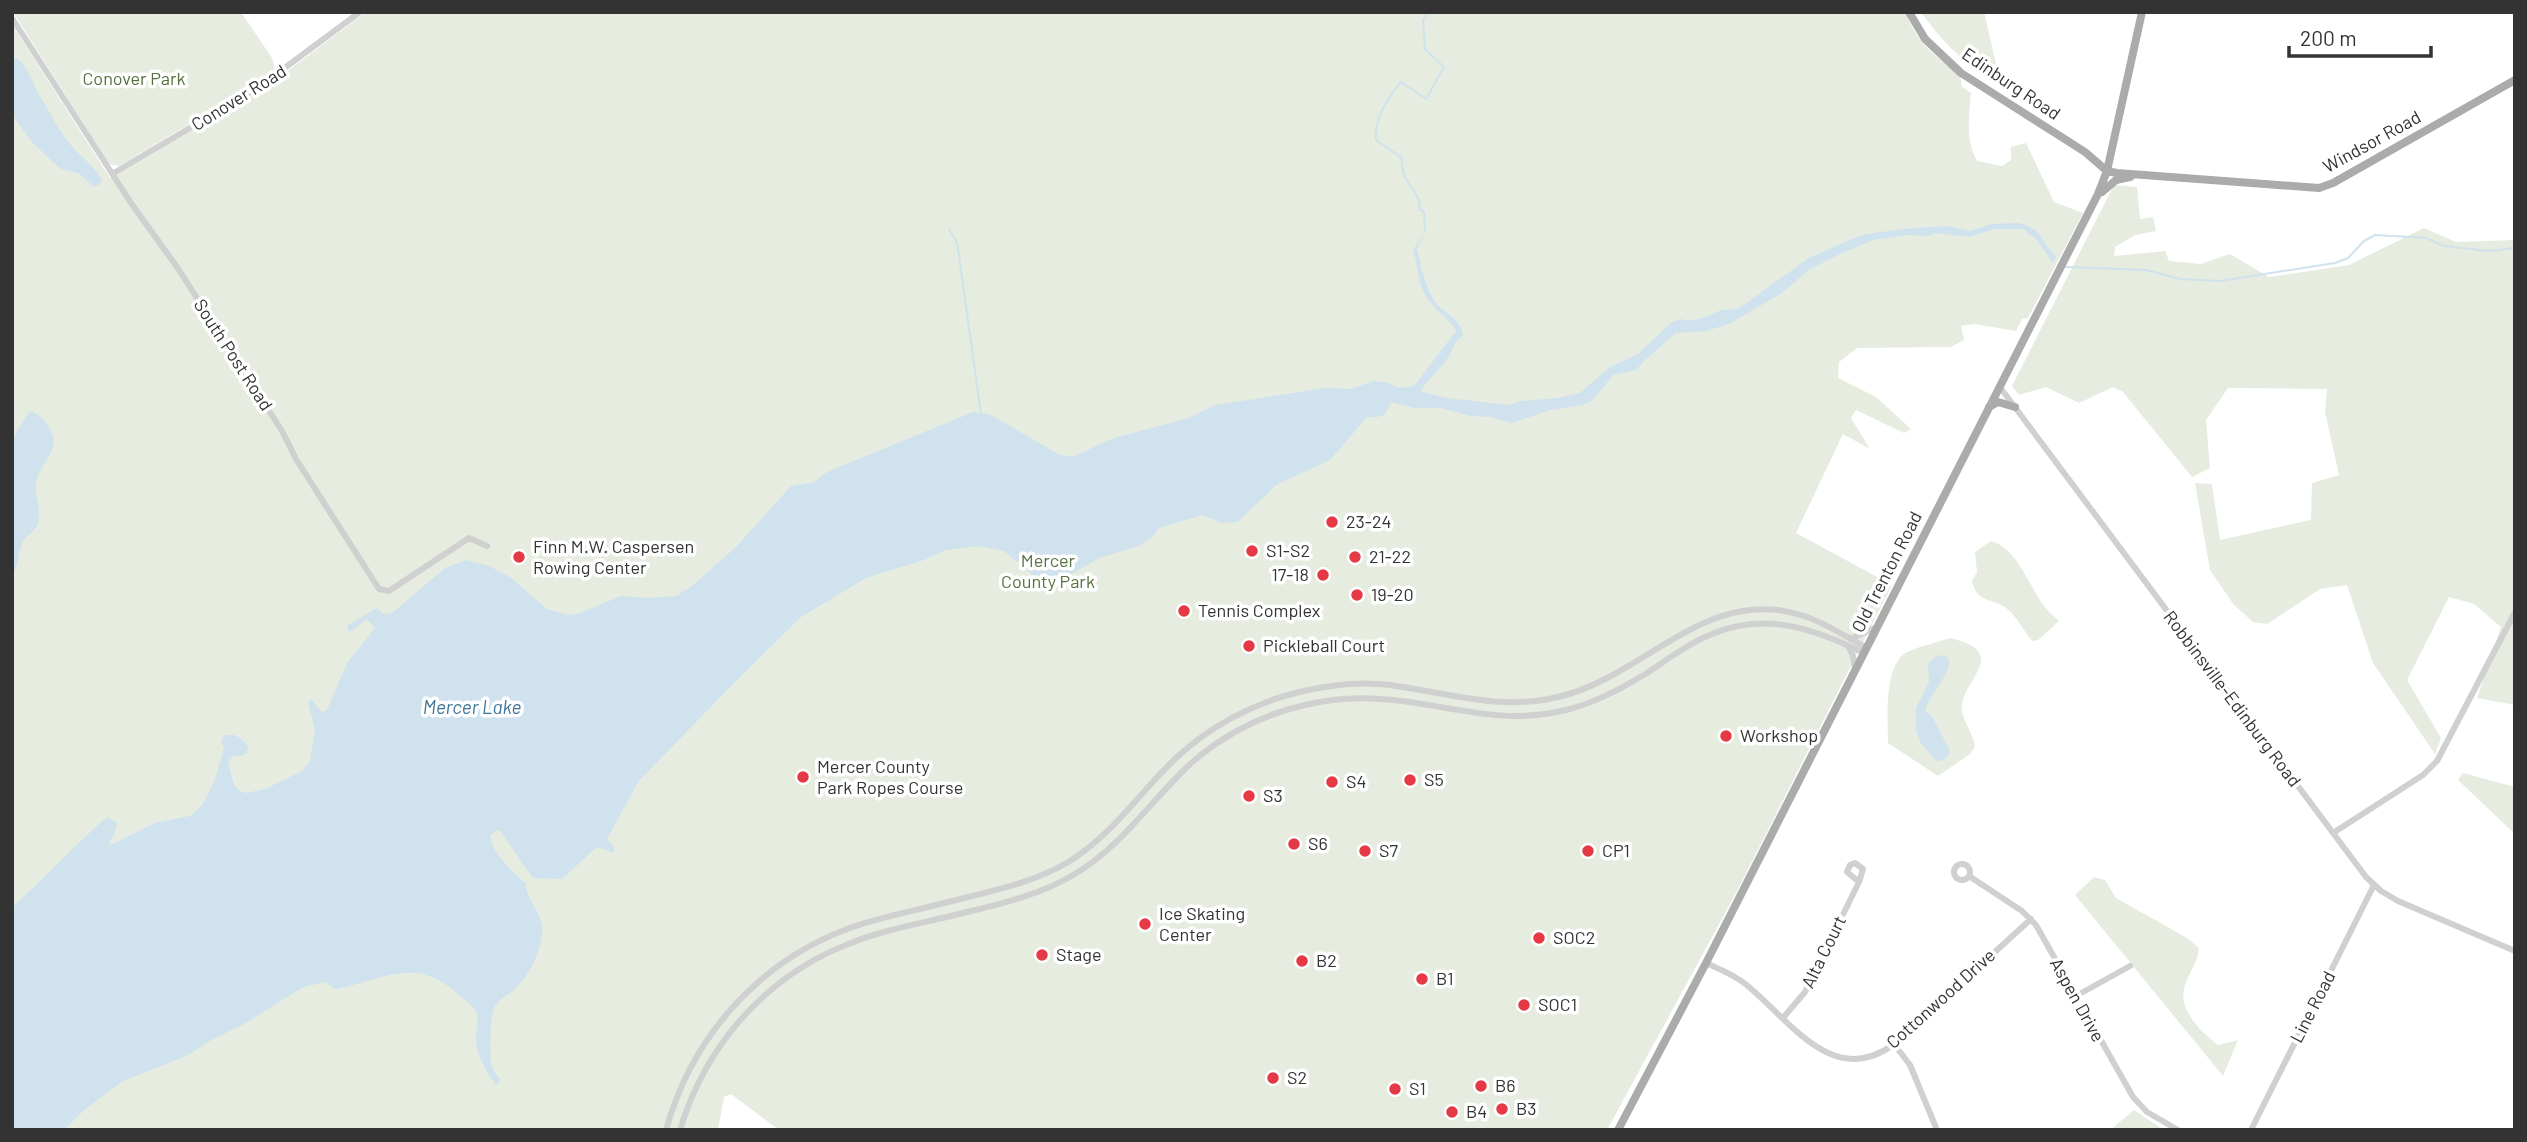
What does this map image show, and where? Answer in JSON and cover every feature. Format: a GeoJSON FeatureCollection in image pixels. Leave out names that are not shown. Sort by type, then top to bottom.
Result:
{"type":"FeatureCollection","features":[{"type":"Feature","properties":{"kind":"main road","name":"Edinburg Road"},"geometry":{"type":"LineString","coordinates":[[1909,12],[1925,39],[1961,73],[2085,152],[2107,171]]}},
{"type":"Feature","properties":{"kind":"main road","name":"Old Trenton Road"},"geometry":{"type":"LineString","coordinates":[[1618,1130],[2095,200],[2107,171],[2142,12]]}},
{"type":"Feature","properties":{"kind":"main road","name":"Windsor Road"},"geometry":{"type":"LineString","coordinates":[[2107,171],[2137,176],[2319,188],[2333,183],[2515,80]]}},
{"type":"Feature","properties":{"kind":"main road"},"geometry":{"type":"LineString","coordinates":[[2095,200],[2104,188],[2116,180],[2137,176]]}},
{"type":"Feature","properties":{"kind":"main road"},"geometry":{"type":"LineString","coordinates":[[1989,407],[1998,402],[2015,407]]}},
{"type":"Feature","properties":{"kind":"street","name":"Conover Road"},"geometry":{"type":"LineString","coordinates":[[112,174],[259,87],[360,12]]}},
{"type":"Feature","properties":{"kind":"street","name":"South Post Road"},"geometry":{"type":"LineString","coordinates":[[12,18],[112,174],[198,300],[379,589],[389,591],[469,538],[488,545]]}},
{"type":"Feature","properties":{"kind":"street","name":"Robbinsville-Edinburg Road"},"geometry":{"type":"LineString","coordinates":[[1999,386],[2374,885],[2398,901],[2515,951]]}},
{"type":"Feature","properties":{"kind":"street"},"geometry":{"type":"LineString","coordinates":[[666,1130],[684,1079],[705,1043],[740,998],[779,965],[823,939],[861,924],[1035,878],[1072,860],[1104,835],[1174,760],[1205,735],[1238,715],[1280,697],[1336,685],[1374,684],[1485,702],[1546,700],[1601,683],[1681,635],[1720,615],[1743,610],[1783,610],[1805,616],[1865,650]]}},
{"type":"Feature","properties":{"kind":"street"},"geometry":{"type":"LineString","coordinates":[[2333,833],[2423,775],[2437,761],[2515,612]]}},
{"type":"Feature","properties":{"kind":"street"},"geometry":{"type":"LineString","coordinates":[[680,1130],[697,1085],[725,1038],[751,1008],[788,976],[816,958],[852,942],[1040,891],[1086,867],[1113,846],[1184,770],[1213,746],[1243,728],[1289,709],[1325,701],[1361,698],[1386,699],[1483,716],[1548,714],[1580,706],[1610,694],[1688,647],[1724,629],[1771,622],[1799,626],[1848,642],[1877,627]]}},
{"type":"Feature","properties":{"kind":"street"},"geometry":{"type":"LineString","coordinates":[[1681,635],[1688,647]]}},
{"type":"Feature","properties":{"kind":"street"},"geometry":{"type":"LineString","coordinates":[[1848,642],[1855,671]]}},
{"type":"Feature","properties":{"kind":"street"},"geometry":{"type":"LineString","coordinates":[[1147,790],[1157,799]]}},
{"type":"Feature","properties":{"kind":"street","name":"Aspen Drive"},"geometry":{"type":"LineString","coordinates":[[1969,876],[2031,919],[2133,1097],[2147,1112],[2178,1130]]}},
{"type":"Feature","properties":{"kind":"street","name":"Alta Court"},"geometry":{"type":"LineString","coordinates":[[1783,1018],[1805,992],[1859,882]]}},
{"type":"Feature","properties":{"kind":"street","name":"Line Road"},"geometry":{"type":"LineString","coordinates":[[2251,1130],[2374,885]]}},
{"type":"Feature","properties":{"kind":"street"},"geometry":{"type":"LineString","coordinates":[[980,894],[984,907]]}},
{"type":"Feature","properties":{"kind":"street","name":"Cottonwood Drive"},"geometry":{"type":"LineString","coordinates":[[1706,963],[1740,979],[1815,1047],[1838,1058],[1856,1059],[1872,1056],[1894,1044],[2031,919]]}},
{"type":"Feature","properties":{"kind":"street"},"geometry":{"type":"LineString","coordinates":[[2076,996],[2130,966]]}},
{"type":"Feature","properties":{"kind":"street"},"geometry":{"type":"LineString","coordinates":[[1894,1044],[1910,1065],[1937,1130]]}},
{"type":"Feature","properties":{"kind":"green space","name":"Conover Park"},"geometry":{"type":"Polygon","coordinates":[[[13,12],[241,12],[272,58],[276,72],[119,166],[109,164],[13,12]]]}},
{"type":"Feature","properties":{"kind":"green space","name":"Mercer County Park"},"geometry":{"type":"Polygon","coordinates":[[[366,12],[1905,12],[1921,41],[1960,75],[1962,87],[1971,93],[1969,136],[1977,161],[2002,166],[2011,160],[2011,147],[2026,143],[2054,202],[2083,213],[2028,318],[2022,319],[2016,331],[1974,324],[1961,326],[1964,340],[1951,347],[1857,348],[1839,362],[1838,378],[1876,397],[1911,429],[1904,433],[1856,410],[1851,418],[1870,449],[1843,434],[1796,533],[1892,585],[1736,893],[1607,1130],[779,1130],[731,1094],[724,1097],[718,1130],[12,1130],[12,24],[110,178],[281,76],[366,12]]]}},
{"type":"Feature","properties":{"kind":"green space"},"geometry":{"type":"Polygon","coordinates":[[[1921,12],[1984,12],[2000,81],[1995,82],[1973,67],[1945,42],[1921,12]]]}},
{"type":"Feature","properties":{"kind":"green space"},"geometry":{"type":"Polygon","coordinates":[[[2114,185],[2137,187],[2140,219],[2153,217],[2156,231],[2135,235],[2115,247],[2114,256],[2165,251],[2169,261],[2201,264],[2230,254],[2269,277],[2349,265],[2424,228],[2456,242],[2515,240],[2515,705],[2477,698],[2501,627],[2474,604],[2449,597],[2407,680],[2441,738],[2435,754],[2373,663],[2347,585],[2320,589],[2267,624],[2253,622],[2234,605],[2210,570],[2195,483],[2212,484],[2220,540],[2311,520],[2312,483],[2339,475],[2325,412],[2327,389],[2228,388],[2206,420],[2210,468],[2192,477],[2123,392],[2113,387],[2079,403],[2046,387],[2019,395],[2012,386],[2114,185]]]}},
{"type":"Feature","properties":{"kind":"green space"},"geometry":{"type":"Polygon","coordinates":[[[1991,541],[2008,551],[2015,559],[2043,605],[2059,621],[2038,640],[2032,641],[2010,611],[1981,597],[1974,588],[1972,581],[1977,572],[1975,552],[1991,541]]]}},
{"type":"Feature","properties":{"kind":"green space"},"geometry":{"type":"Polygon","coordinates":[[[1950,638],[1968,644],[1978,651],[1981,658],[1980,667],[1962,705],[1963,716],[1975,747],[1970,754],[1938,776],[1888,743],[1888,694],[1890,680],[1899,659],[1907,652],[1950,638]]]}},
{"type":"Feature","properties":{"kind":"green space"},"geometry":{"type":"Polygon","coordinates":[[[2463,773],[2515,787],[2515,834],[2458,780],[2463,773]]]}},
{"type":"Feature","properties":{"kind":"green space"},"geometry":{"type":"Polygon","coordinates":[[[2094,877],[2105,880],[2116,898],[2187,938],[2199,948],[2185,985],[2184,1003],[2192,1019],[2218,1045],[2238,1040],[2223,1076],[2075,895],[2094,877]]]}},
{"type":"Feature","properties":{"kind":"green space"},"geometry":{"type":"Polygon","coordinates":[[[2134,1110],[2164,1130],[2110,1130],[2134,1110]]]}},
{"type":"Feature","properties":{"kind":"water"},"geometry":{"type":"Polygon","coordinates":[[[12,57],[26,68],[62,132],[95,170],[102,181],[100,184],[94,187],[78,173],[61,169],[33,143],[15,119],[12,108],[12,57]]]}},
{"type":"Feature","properties":{"kind":"water","name":"Mercer Lake"},"geometry":{"type":"Polygon","coordinates":[[[2018,223],[2032,228],[2040,235],[2056,256],[2053,263],[2036,239],[2023,229],[1994,229],[1970,237],[1935,233],[1928,236],[1907,235],[1873,240],[1809,270],[1780,294],[1729,324],[1706,331],[1676,333],[1636,370],[1613,375],[1593,400],[1583,405],[1550,410],[1512,423],[1441,408],[1414,408],[1391,402],[1383,415],[1367,417],[1330,460],[1276,485],[1238,522],[1222,523],[1203,515],[1159,528],[1152,538],[1139,546],[1099,558],[1056,583],[1045,585],[1004,551],[978,546],[946,550],[924,560],[866,578],[801,617],[638,782],[607,839],[614,847],[614,853],[597,847],[562,879],[533,878],[500,831],[496,830],[491,835],[498,855],[526,883],[528,896],[542,926],[539,949],[529,970],[520,984],[494,1008],[491,1062],[501,1080],[496,1085],[477,1049],[476,1011],[444,983],[429,976],[401,973],[338,989],[326,982],[303,987],[188,1055],[123,1081],[84,1110],[64,1130],[12,1130],[12,908],[107,817],[117,823],[109,842],[111,845],[155,823],[190,816],[203,804],[215,779],[224,748],[221,742],[224,736],[238,737],[248,747],[242,756],[233,756],[228,762],[234,785],[240,791],[246,793],[265,789],[302,771],[310,761],[315,730],[308,702],[311,699],[322,712],[327,710],[347,663],[375,628],[365,620],[352,631],[348,631],[348,625],[377,608],[384,614],[392,613],[445,568],[466,560],[489,566],[510,577],[547,609],[568,615],[580,613],[621,596],[676,596],[692,586],[736,547],[791,486],[814,482],[827,472],[973,412],[989,414],[1058,454],[1072,457],[1114,438],[1189,418],[1215,405],[1325,388],[1352,389],[1373,381],[1399,388],[1414,386],[1456,331],[1427,298],[1422,287],[1413,250],[1425,232],[1417,249],[1426,283],[1435,302],[1455,319],[1463,335],[1421,392],[1508,405],[1580,393],[1610,367],[1638,354],[1672,322],[1706,317],[1721,310],[1738,309],[1809,258],[1866,234],[1947,226],[1970,231],[1991,224],[2018,223]]]}},
{"type":"Feature","properties":{"kind":"water"},"geometry":{"type":"Polygon","coordinates":[[[30,411],[46,423],[53,437],[53,444],[36,484],[38,522],[22,544],[12,575],[12,439],[30,411]]]}},
{"type":"Feature","properties":{"kind":"water"},"geometry":{"type":"Polygon","coordinates":[[[1942,655],[1950,662],[1948,669],[1925,710],[1933,718],[1950,751],[1945,759],[1936,761],[1920,742],[1916,729],[1916,708],[1929,682],[1928,664],[1942,655]]]}},
{"type":"Feature","properties":{"kind":"waterway"},"geometry":{"type":"LineString","coordinates":[[1425,232],[1424,212],[1420,210],[1417,196],[1404,175],[1402,158],[1376,140],[1376,132],[1382,109],[1401,82],[1426,99],[1444,67],[1425,49],[1423,20],[1429,12]]}},
{"type":"Feature","properties":{"kind":"waterway"},"geometry":{"type":"LineString","coordinates":[[949,230],[958,249],[981,414]]}},
{"type":"Feature","properties":{"kind":"waterway"},"geometry":{"type":"LineString","coordinates":[[2066,267],[2146,270],[2180,279],[2220,281],[2335,263],[2348,258],[2364,241],[2375,235],[2426,238],[2444,246],[2489,251],[2515,248]]}},
{"type":"Feature","properties":{"kind":"place","name":"23-24"},"geometry":{"type":"Point","coordinates":[1332,522]}},
{"type":"Feature","properties":{"kind":"place","name":"S1-S2"},"geometry":{"type":"Point","coordinates":[1252,551]}},
{"type":"Feature","properties":{"kind":"place","name":"Finn M.W. Caspersen Rowing Center"},"geometry":{"type":"Point","coordinates":[519,557]}},
{"type":"Feature","properties":{"kind":"place","name":"21-22"},"geometry":{"type":"Point","coordinates":[1355,557]}},
{"type":"Feature","properties":{"kind":"place","name":"17-18"},"geometry":{"type":"Point","coordinates":[1323,575]}},
{"type":"Feature","properties":{"kind":"place","name":"19-20"},"geometry":{"type":"Point","coordinates":[1357,595]}},
{"type":"Feature","properties":{"kind":"place","name":"Tennis Complex"},"geometry":{"type":"Point","coordinates":[1184,611]}},
{"type":"Feature","properties":{"kind":"place","name":"Pickleball Court"},"geometry":{"type":"Point","coordinates":[1249,646]}},
{"type":"Feature","properties":{"kind":"place","name":"Workshop"},"geometry":{"type":"Point","coordinates":[1726,736]}},
{"type":"Feature","properties":{"kind":"place","name":"Mercer County Park Ropes Course"},"geometry":{"type":"Point","coordinates":[803,777]}},
{"type":"Feature","properties":{"kind":"place","name":"S5"},"geometry":{"type":"Point","coordinates":[1410,780]}},
{"type":"Feature","properties":{"kind":"place","name":"S4"},"geometry":{"type":"Point","coordinates":[1332,782]}},
{"type":"Feature","properties":{"kind":"place","name":"S3"},"geometry":{"type":"Point","coordinates":[1249,796]}},
{"type":"Feature","properties":{"kind":"place","name":"S6"},"geometry":{"type":"Point","coordinates":[1294,844]}},
{"type":"Feature","properties":{"kind":"place","name":"S7"},"geometry":{"type":"Point","coordinates":[1365,851]}},
{"type":"Feature","properties":{"kind":"place","name":"CP1"},"geometry":{"type":"Point","coordinates":[1588,851]}},
{"type":"Feature","properties":{"kind":"place","name":"Ice Skating Center"},"geometry":{"type":"Point","coordinates":[1145,924]}},
{"type":"Feature","properties":{"kind":"place","name":"SOC2"},"geometry":{"type":"Point","coordinates":[1539,938]}},
{"type":"Feature","properties":{"kind":"place","name":"Stage"},"geometry":{"type":"Point","coordinates":[1042,955]}},
{"type":"Feature","properties":{"kind":"place","name":"B2"},"geometry":{"type":"Point","coordinates":[1302,961]}},
{"type":"Feature","properties":{"kind":"place","name":"B1"},"geometry":{"type":"Point","coordinates":[1422,979]}},
{"type":"Feature","properties":{"kind":"place","name":"SOC1"},"geometry":{"type":"Point","coordinates":[1524,1005]}},
{"type":"Feature","properties":{"kind":"place","name":"S2"},"geometry":{"type":"Point","coordinates":[1273,1078]}},
{"type":"Feature","properties":{"kind":"place","name":"B6"},"geometry":{"type":"Point","coordinates":[1481,1086]}},
{"type":"Feature","properties":{"kind":"place","name":"S1"},"geometry":{"type":"Point","coordinates":[1395,1089]}},
{"type":"Feature","properties":{"kind":"place","name":"B3"},"geometry":{"type":"Point","coordinates":[1502,1109]}},
{"type":"Feature","properties":{"kind":"place","name":"B4"},"geometry":{"type":"Point","coordinates":[1452,1112]}}]}
